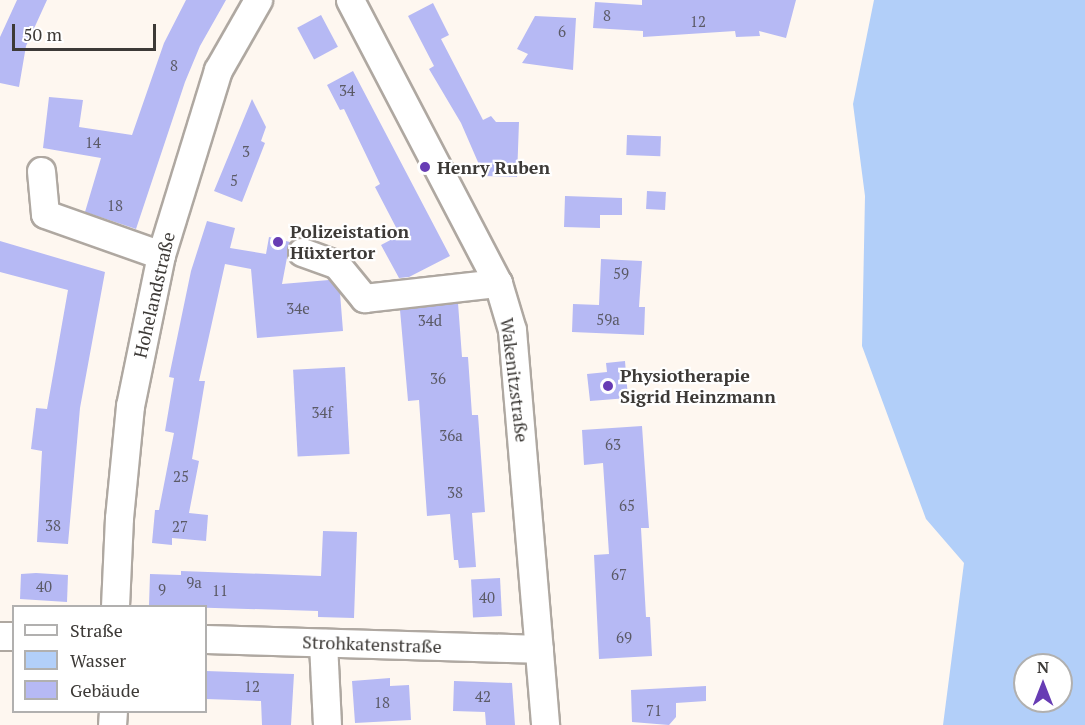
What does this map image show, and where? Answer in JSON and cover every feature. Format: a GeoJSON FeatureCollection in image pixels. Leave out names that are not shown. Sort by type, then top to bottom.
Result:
{"type":"FeatureCollection","features":[{"type":"Feature","properties":{"kind":"street","name":"Hohelandstraße"},"geometry":{"type":"LineString","coordinates":[[115,605],[119,518],[130,406],[161,255],[218,70],[258,0]]}},
{"type":"Feature","properties":{"kind":"street","name":"Wakenitzstraße"},"geometry":{"type":"LineString","coordinates":[[350,0],[498,283],[512,330],[545,725]]}},
{"type":"Feature","properties":{"kind":"street"},"geometry":{"type":"LineString","coordinates":[[41,171],[45,214],[161,255]]}},
{"type":"Feature","properties":{"kind":"street"},"geometry":{"type":"LineString","coordinates":[[302,252],[337,265],[364,297],[498,283]]}},
{"type":"Feature","properties":{"kind":"street","name":"Strohkatenstraße"},"geometry":{"type":"LineString","coordinates":[[207,639],[539,650]]}},
{"type":"Feature","properties":{"kind":"street"},"geometry":{"type":"LineString","coordinates":[[323,643],[327,725]]}},
{"type":"Feature","properties":{"kind":"water"},"geometry":{"type":"Polygon","coordinates":[[[874,0],[1085,0],[1085,725],[943,725],[964,563],[926,519],[862,346],[865,196],[853,104],[874,0]]]}},
{"type":"Feature","properties":{"kind":"building"},"geometry":{"type":"Polygon","coordinates":[[[17,0],[47,0],[26,46],[19,87],[0,83],[0,37],[17,0]]]}},
{"type":"Feature","properties":{"kind":"building"},"geometry":{"type":"Polygon","coordinates":[[[186,0],[226,0],[200,46],[185,82],[136,229],[85,212],[101,158],[43,148],[49,97],[83,100],[79,127],[132,135],[164,43],[186,0]]]}},
{"type":"Feature","properties":{"kind":"building"},"geometry":{"type":"Polygon","coordinates":[[[642,0],[796,0],[786,38],[759,31],[760,36],[736,37],[735,31],[643,37],[643,31],[593,28],[595,2],[642,5],[642,0]]]}},
{"type":"Feature","properties":{"kind":"building"},"geometry":{"type":"Polygon","coordinates":[[[433,3],[449,35],[441,39],[483,120],[491,116],[496,122],[519,122],[517,177],[484,176],[461,123],[429,69],[434,66],[408,16],[433,3]]]}},
{"type":"Feature","properties":{"kind":"building"},"geometry":{"type":"Polygon","coordinates":[[[321,15],[338,47],[314,59],[297,28],[321,15]]]}},
{"type":"Feature","properties":{"kind":"building"},"geometry":{"type":"Polygon","coordinates":[[[535,16],[576,18],[573,70],[522,63],[528,54],[517,49],[535,16]]]}},
{"type":"Feature","properties":{"kind":"building"},"geometry":{"type":"Polygon","coordinates":[[[353,71],[450,256],[409,277],[399,278],[381,245],[400,235],[375,187],[380,184],[344,109],[340,110],[327,85],[353,71]]]}},
{"type":"Feature","properties":{"kind":"building"},"geometry":{"type":"Polygon","coordinates":[[[252,99],[266,127],[261,141],[265,143],[242,202],[214,191],[252,99]]]}},
{"type":"Feature","properties":{"kind":"building"},"geometry":{"type":"Polygon","coordinates":[[[627,135],[661,136],[660,156],[626,155],[627,135]]]}},
{"type":"Feature","properties":{"kind":"building"},"geometry":{"type":"Polygon","coordinates":[[[647,191],[666,192],[665,210],[646,209],[647,191]]]}},
{"type":"Feature","properties":{"kind":"building"},"geometry":{"type":"Polygon","coordinates":[[[565,196],[622,198],[622,215],[600,215],[600,228],[564,227],[565,196]]]}},
{"type":"Feature","properties":{"kind":"building"},"geometry":{"type":"Polygon","coordinates":[[[207,221],[235,228],[230,248],[266,254],[269,237],[290,242],[282,284],[329,280],[340,293],[343,331],[257,338],[251,269],[225,264],[199,381],[205,381],[192,459],[199,461],[189,513],[208,515],[206,541],[172,538],[172,545],[152,543],[155,510],[159,510],[174,433],[165,431],[174,378],[169,377],[191,271],[207,221]]]}},
{"type":"Feature","properties":{"kind":"building"},"geometry":{"type":"Polygon","coordinates":[[[0,241],[105,272],[80,408],[68,544],[37,542],[42,451],[31,449],[36,408],[47,409],[68,290],[0,272],[0,241]]]}},
{"type":"Feature","properties":{"kind":"building"},"geometry":{"type":"Polygon","coordinates":[[[601,259],[642,261],[639,307],[645,307],[644,335],[572,332],[573,304],[599,305],[601,259]]]}},
{"type":"Feature","properties":{"kind":"building"},"geometry":{"type":"Polygon","coordinates":[[[458,303],[462,357],[468,357],[472,415],[478,415],[485,512],[472,513],[476,567],[459,568],[458,560],[454,560],[450,514],[427,516],[419,400],[408,401],[400,310],[458,303]]]}},
{"type":"Feature","properties":{"kind":"building","name":"Physiotherapie Sigrid Heinzmann"},"geometry":{"type":"Polygon","coordinates":[[[625,361],[628,398],[590,401],[587,374],[607,372],[606,363],[625,361]]]}},
{"type":"Feature","properties":{"kind":"building"},"geometry":{"type":"Polygon","coordinates":[[[345,367],[350,454],[298,457],[293,370],[345,367]]]}},
{"type":"Feature","properties":{"kind":"building"},"geometry":{"type":"Polygon","coordinates":[[[642,426],[649,528],[641,528],[646,617],[650,617],[652,656],[599,659],[594,555],[609,554],[603,463],[584,465],[582,430],[642,426]]]}},
{"type":"Feature","properties":{"kind":"building"},"geometry":{"type":"Polygon","coordinates":[[[323,531],[357,532],[354,618],[318,617],[318,611],[207,608],[207,605],[149,605],[150,574],[181,575],[181,571],[321,576],[323,531]]]}},
{"type":"Feature","properties":{"kind":"building"},"geometry":{"type":"Polygon","coordinates":[[[21,574],[68,575],[67,602],[20,599],[21,574]]]}},
{"type":"Feature","properties":{"kind":"building"},"geometry":{"type":"Polygon","coordinates":[[[500,578],[502,616],[473,617],[471,580],[500,578]]]}},
{"type":"Feature","properties":{"kind":"building"},"geometry":{"type":"Polygon","coordinates":[[[207,671],[294,674],[291,725],[262,725],[261,701],[207,699],[207,671]]]}},
{"type":"Feature","properties":{"kind":"building"},"geometry":{"type":"Polygon","coordinates":[[[390,678],[390,686],[409,685],[411,720],[355,723],[352,681],[390,678]]]}},
{"type":"Feature","properties":{"kind":"building"},"geometry":{"type":"Polygon","coordinates":[[[454,681],[512,683],[515,725],[486,725],[485,712],[453,711],[454,681]]]}},
{"type":"Feature","properties":{"kind":"building"},"geometry":{"type":"Polygon","coordinates":[[[706,686],[706,701],[676,703],[676,717],[669,725],[632,722],[631,690],[706,686]]]}},
{"type":"Feature","properties":{"kind":"place","name":"Henry Ruben"},"geometry":{"type":"Point","coordinates":[425,167]}},
{"type":"Feature","properties":{"kind":"place","name":"Polizeistation Hüxtertor"},"geometry":{"type":"Point","coordinates":[278,242]}},
{"type":"Feature","properties":{"kind":"place","name":"Physiotherapie Sigrid Heinzmann"},"geometry":{"type":"Point","coordinates":[608,386]}}]}
